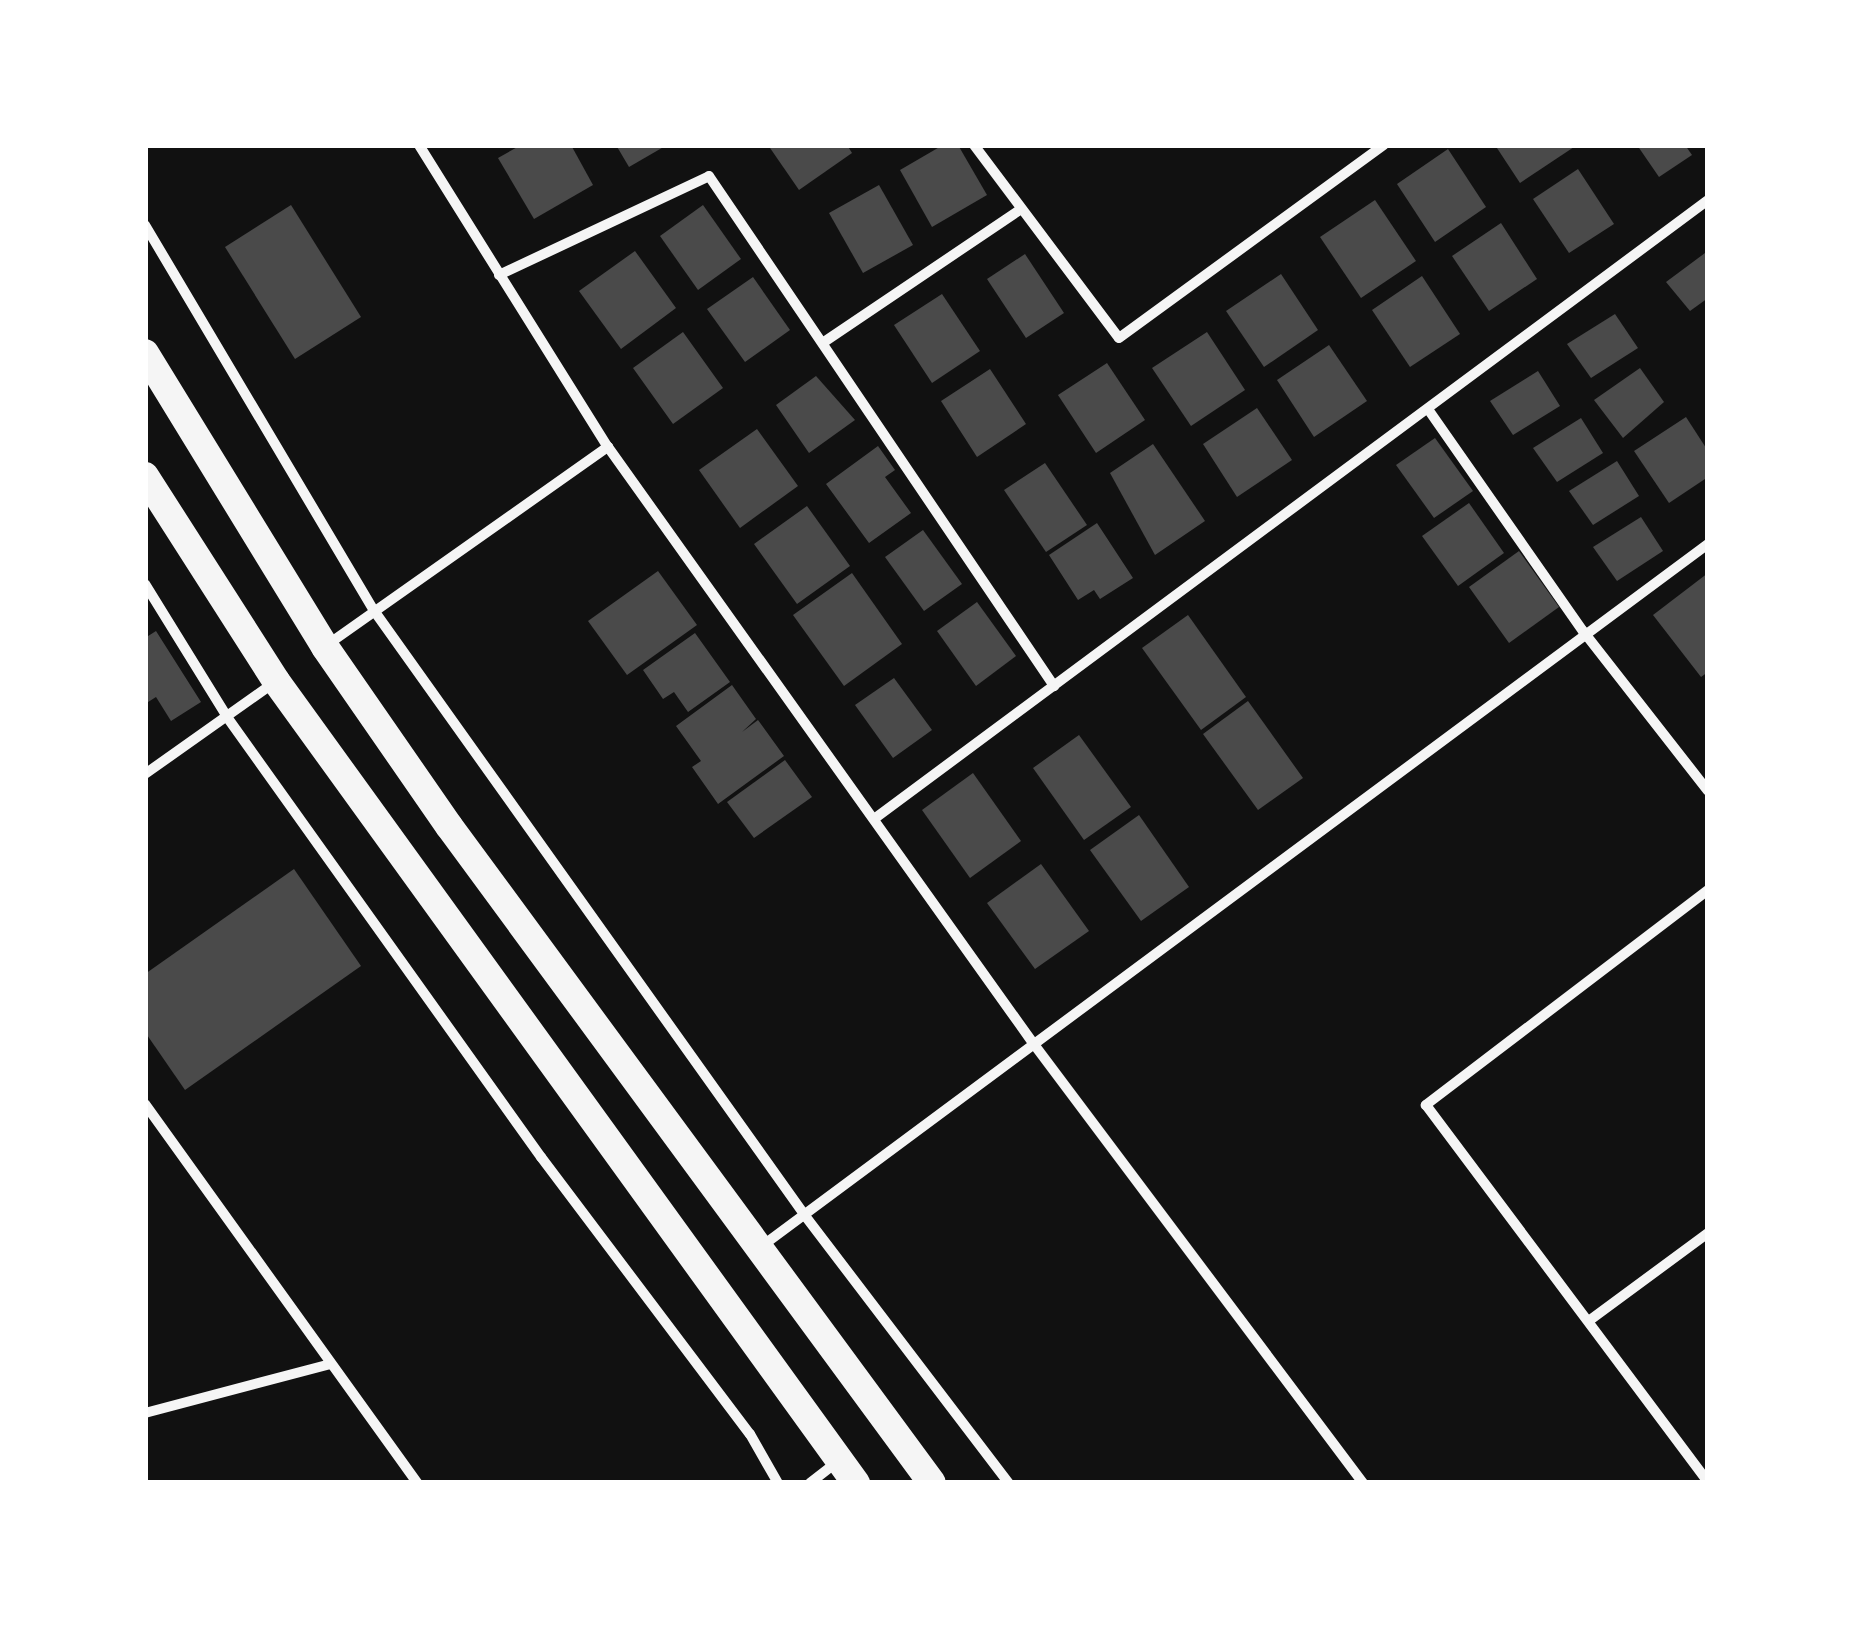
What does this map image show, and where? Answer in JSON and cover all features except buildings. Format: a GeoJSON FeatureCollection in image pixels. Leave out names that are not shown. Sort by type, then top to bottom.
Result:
{"type":"FeatureCollection","features":[{"type":"Feature","properties":{"kind":"highway"},"geometry":{"type":"LineString","coordinates":[[145,352],[324,647],[757,1250],[932,1483]]}},
{"type":"Feature","properties":{"kind":"highway"},"geometry":{"type":"LineString","coordinates":[[145,476],[276,681],[847,1472]]}},
{"type":"Feature","properties":{"kind":"street"},"geometry":{"type":"LineString","coordinates":[[419,145],[608,447],[1033,1043],[1362,1483]]}},
{"type":"Feature","properties":{"kind":"street"},"geometry":{"type":"LineString","coordinates":[[974,145],[1018,210],[1119,338],[1384,145]]}},
{"type":"Feature","properties":{"kind":"street"},"geometry":{"type":"LineString","coordinates":[[500,274],[709,176],[1054,686]]}},
{"type":"Feature","properties":{"kind":"street"},"geometry":{"type":"LineString","coordinates":[[874,820],[1430,412],[1708,200]]}},
{"type":"Feature","properties":{"kind":"street"},"geometry":{"type":"LineString","coordinates":[[824,342],[1018,210]]}},
{"type":"Feature","properties":{"kind":"street"},"geometry":{"type":"LineString","coordinates":[[145,225],[375,612],[806,1217],[1009,1483]]}},
{"type":"Feature","properties":{"kind":"street"},"geometry":{"type":"LineString","coordinates":[[1430,412],[1584,631],[1708,791]]}},
{"type":"Feature","properties":{"kind":"street"},"geometry":{"type":"LineString","coordinates":[[324,647],[608,447]]}},
{"type":"Feature","properties":{"kind":"street"},"geometry":{"type":"LineString","coordinates":[[757,1250],[1584,631],[1708,544]]}},
{"type":"Feature","properties":{"kind":"street"},"geometry":{"type":"LineString","coordinates":[[145,584],[227,717],[778,1483]]}},
{"type":"Feature","properties":{"kind":"street"},"geometry":{"type":"LineString","coordinates":[[145,774],[276,681]]}},
{"type":"Feature","properties":{"kind":"street"},"geometry":{"type":"LineString","coordinates":[[1708,890],[1426,1105],[1708,1482]]}},
{"type":"Feature","properties":{"kind":"street"},"geometry":{"type":"LineString","coordinates":[[145,1104],[417,1483]]}},
{"type":"Feature","properties":{"kind":"street"},"geometry":{"type":"LineString","coordinates":[[145,1126],[158,1123]]}},
{"type":"Feature","properties":{"kind":"street"},"geometry":{"type":"LineString","coordinates":[[1590,1320],[1708,1233]]}},
{"type":"Feature","properties":{"kind":"street"},"geometry":{"type":"LineString","coordinates":[[145,1414],[330,1364]]}},
{"type":"Feature","properties":{"kind":"street"},"geometry":{"type":"LineString","coordinates":[[810,1483],[847,1472]]}}]}
